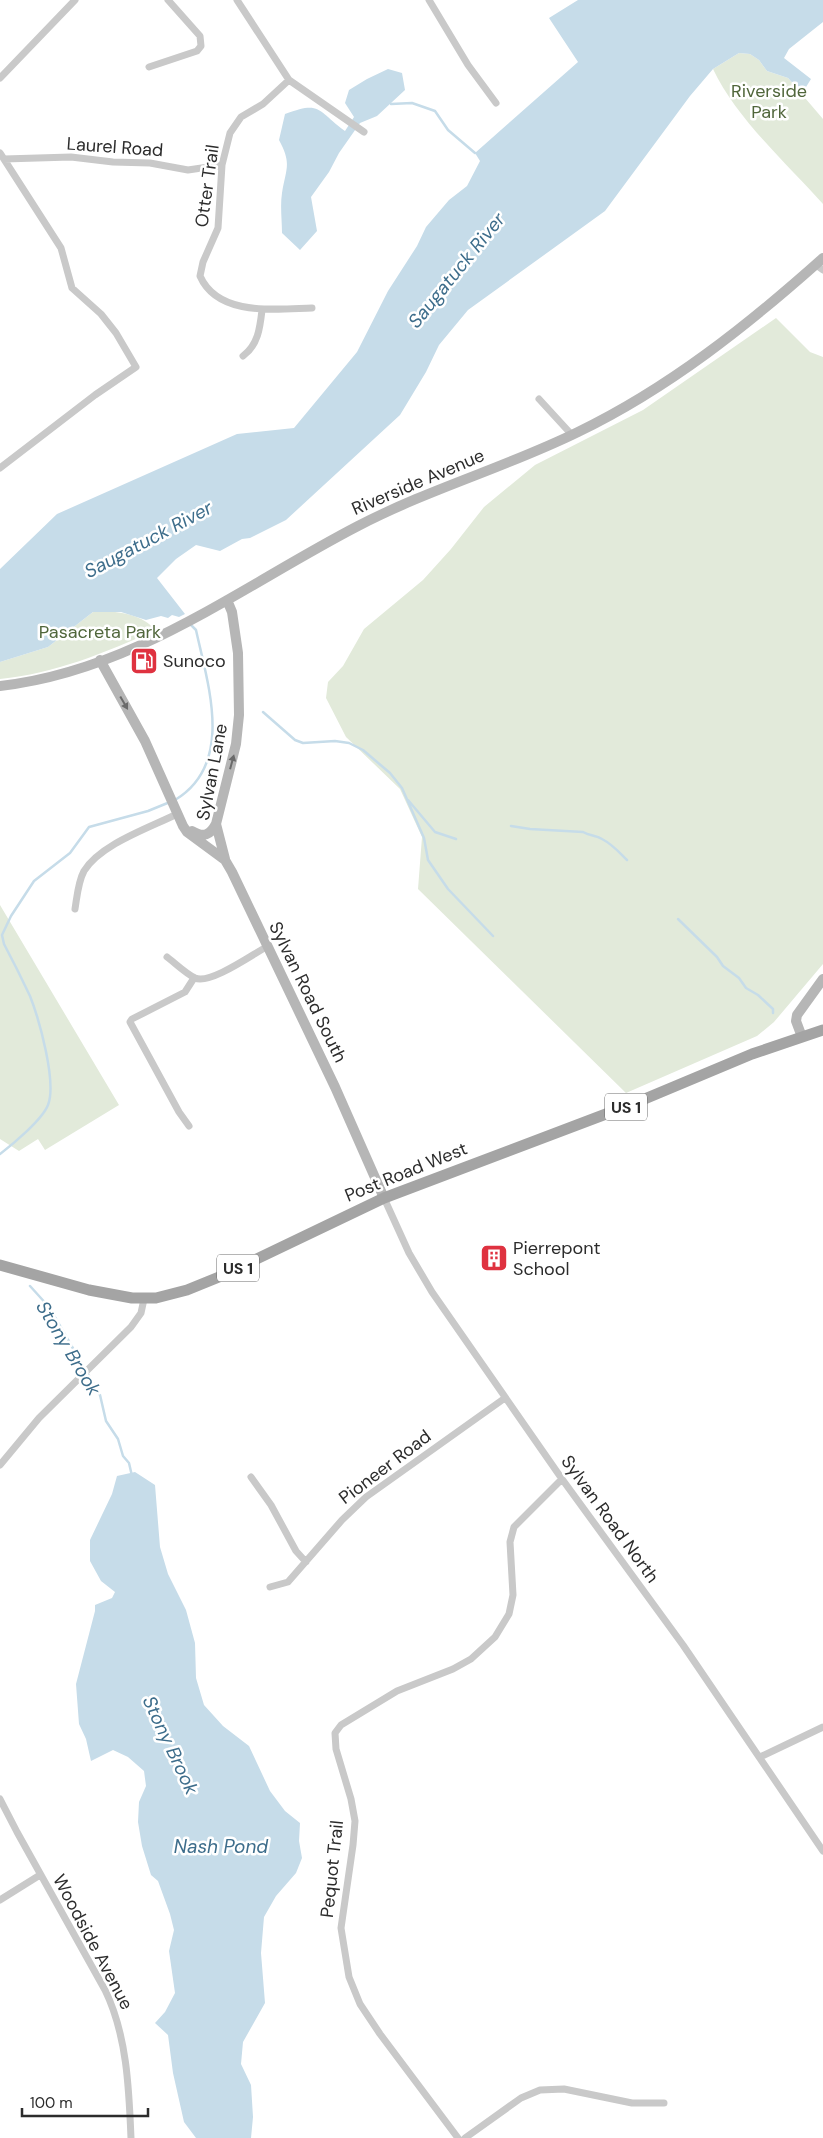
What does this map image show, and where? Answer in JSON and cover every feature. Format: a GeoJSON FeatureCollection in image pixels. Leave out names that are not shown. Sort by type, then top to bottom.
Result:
{"type":"FeatureCollection","features":[{"type":"Feature","properties":{"kind":"main road","name":"Post Road West"},"geometry":{"type":"LineString","coordinates":[[0,1265],[89,1290],[144,1299],[167,1296],[206,1283],[384,1198],[601,1116],[735,1061],[823,1030]]}},
{"type":"Feature","properties":{"kind":"street"},"geometry":{"type":"LineString","coordinates":[[0,78],[75,0]]}},
{"type":"Feature","properties":{"kind":"street"},"geometry":{"type":"LineString","coordinates":[[148,67],[190,54],[197,51],[201,46],[200,36],[168,0]]}},
{"type":"Feature","properties":{"kind":"street"},"geometry":{"type":"LineString","coordinates":[[237,0],[289,80],[328,106],[347,122],[363,131]]}},
{"type":"Feature","properties":{"kind":"street"},"geometry":{"type":"LineString","coordinates":[[429,0],[468,65],[496,103]]}},
{"type":"Feature","properties":{"kind":"street","name":"Otter Trail"},"geometry":{"type":"LineString","coordinates":[[289,80],[263,104],[241,117],[230,133],[222,165],[218,228],[203,262],[200,276],[206,288],[215,296],[234,303],[262,310],[312,308]]}},
{"type":"Feature","properties":{"kind":"street"},"geometry":{"type":"LineString","coordinates":[[0,468],[95,395],[136,367],[106,320],[72,288],[61,248],[2,156]]}},
{"type":"Feature","properties":{"kind":"street","name":"Laurel Road"},"geometry":{"type":"LineString","coordinates":[[2,156],[71,157],[114,162],[150,163],[188,170],[222,165]]}},
{"type":"Feature","properties":{"kind":"street","name":"Riverside Avenue"},"geometry":{"type":"LineString","coordinates":[[0,686],[55,676],[148,641],[189,622],[324,544],[384,512],[572,435],[617,411],[699,360],[821,265]]}},
{"type":"Feature","properties":{"kind":"street"},"geometry":{"type":"LineString","coordinates":[[243,356],[256,343],[260,330],[262,310]]}},
{"type":"Feature","properties":{"kind":"street"},"geometry":{"type":"LineString","coordinates":[[539,399],[572,435]]}},
{"type":"Feature","properties":{"kind":"street","name":"Sylvan Lane"},"geometry":{"type":"LineString","coordinates":[[225,860],[216,824],[236,744],[239,723],[238,652],[233,620],[227,600]]}},
{"type":"Feature","properties":{"kind":"street","name":"Sylvan Road South"},"geometry":{"type":"LineString","coordinates":[[100,660],[145,741],[177,814],[187,832],[225,860],[339,1096],[384,1198]]}},
{"type":"Feature","properties":{"kind":"street"},"geometry":{"type":"LineString","coordinates":[[76,909],[79,885],[84,872],[96,858],[116,844],[177,814]]}},
{"type":"Feature","properties":{"kind":"street","name":"Sylvan Road South"},"geometry":{"type":"LineString","coordinates":[[177,814],[192,831],[201,835],[209,834],[216,824]]}},
{"type":"Feature","properties":{"kind":"street"},"geometry":{"type":"LineString","coordinates":[[167,957],[194,978],[202,980],[214,976],[268,946]]}},
{"type":"Feature","properties":{"kind":"street"},"geometry":{"type":"LineString","coordinates":[[190,1126],[179,1112],[130,1022],[132,1019],[185,992],[194,978]]}},
{"type":"Feature","properties":{"kind":"street"},"geometry":{"type":"LineString","coordinates":[[802,1037],[796,1021],[797,1015],[823,979]]}},
{"type":"Feature","properties":{"kind":"street","name":"Sylvan Road North"},"geometry":{"type":"LineString","coordinates":[[384,1198],[420,1273],[562,1479],[683,1645],[823,1851]]}},
{"type":"Feature","properties":{"kind":"street"},"geometry":{"type":"LineString","coordinates":[[0,1465],[39,1418],[136,1321],[141,1313],[144,1299]]}},
{"type":"Feature","properties":{"kind":"street","name":"Pioneer Road"},"geometry":{"type":"LineString","coordinates":[[270,1587],[288,1582],[342,1520],[366,1497],[505,1398]]}},
{"type":"Feature","properties":{"kind":"street"},"geometry":{"type":"LineString","coordinates":[[251,1477],[271,1505],[296,1551],[306,1562]]}},
{"type":"Feature","properties":{"kind":"street","name":"Pequot Trail"},"geometry":{"type":"LineString","coordinates":[[458,2138],[380,2034],[360,2004],[349,1978],[341,1928],[355,1821],[351,1799],[336,1746],[335,1732],[341,1725],[397,1691],[458,1666],[477,1654],[495,1637],[509,1614],[513,1595],[510,1542],[514,1527],[562,1479]]}},
{"type":"Feature","properties":{"kind":"street"},"geometry":{"type":"LineString","coordinates":[[760,1757],[823,1727]]}},
{"type":"Feature","properties":{"kind":"street","name":"Woodside Avenue"},"geometry":{"type":"LineString","coordinates":[[0,1798],[115,2011],[122,2040],[132,2138]]}},
{"type":"Feature","properties":{"kind":"street"},"geometry":{"type":"LineString","coordinates":[[0,1900],[40,1875]]}},
{"type":"Feature","properties":{"kind":"street"},"geometry":{"type":"LineString","coordinates":[[465,2138],[521,2098],[540,2090],[564,2089],[632,2103],[664,2103]]}},
{"type":"Feature","properties":{"kind":"green space","name":"Riverside Park"},"geometry":{"type":"Polygon","coordinates":[[[739,53],[750,54],[759,60],[767,71],[788,78],[823,119],[823,204],[748,123],[723,87],[713,69],[739,53]]]}},
{"type":"Feature","properties":{"kind":"green space"},"geometry":{"type":"Polygon","coordinates":[[[776,318],[810,352],[823,357],[823,964],[774,1022],[757,1036],[626,1093],[418,889],[422,837],[400,789],[346,737],[326,698],[328,682],[343,666],[364,629],[423,580],[451,549],[484,507],[535,465],[643,410],[776,318]]]}},
{"type":"Feature","properties":{"kind":"green space","name":"Pasacreta Park"},"geometry":{"type":"Polygon","coordinates":[[[106,611],[139,618],[156,630],[80,661],[40,672],[0,679],[0,662],[48,647],[93,612],[106,611]]]}},
{"type":"Feature","properties":{"kind":"green space"},"geometry":{"type":"Polygon","coordinates":[[[0,905],[119,1105],[45,1150],[38,1139],[19,1151],[0,1139],[0,905]]]}},
{"type":"Feature","properties":{"kind":"water","name":"Saugatuck River"},"geometry":{"type":"Polygon","coordinates":[[[578,0],[823,0],[823,22],[789,49],[784,58],[811,79],[806,87],[798,89],[788,78],[767,71],[759,60],[750,54],[739,53],[713,69],[690,96],[605,211],[468,310],[439,345],[426,372],[400,415],[286,520],[250,538],[242,539],[220,551],[196,545],[176,559],[157,578],[185,614],[179,617],[172,615],[168,618],[161,616],[146,620],[121,612],[93,612],[48,647],[0,662],[0,569],[57,514],[237,434],[294,428],[357,352],[388,291],[417,246],[426,227],[449,200],[467,186],[480,161],[475,153],[578,62],[549,18],[578,0]]]}},
{"type":"Feature","properties":{"kind":"water"},"geometry":{"type":"Polygon","coordinates":[[[388,69],[402,73],[405,90],[377,116],[360,123],[339,153],[329,172],[311,197],[317,231],[300,250],[282,233],[281,198],[287,161],[279,140],[285,114],[313,108],[323,113],[345,131],[354,117],[345,103],[349,90],[388,69]]]}},
{"type":"Feature","properties":{"kind":"water","name":"Nash Pond"},"geometry":{"type":"Polygon","coordinates":[[[135,1472],[155,1485],[160,1547],[168,1574],[186,1610],[195,1643],[196,1678],[204,1705],[223,1726],[249,1746],[270,1791],[285,1811],[300,1823],[299,1841],[302,1858],[296,1873],[276,1896],[264,1917],[261,1953],[265,2003],[243,2042],[241,2064],[251,2085],[253,2117],[251,2138],[196,2138],[184,2122],[173,2073],[168,2035],[155,2023],[165,2012],[175,1993],[169,1951],[174,1930],[158,1881],[151,1875],[142,1846],[138,1822],[139,1802],[146,1786],[144,1771],[128,1757],[113,1750],[91,1761],[86,1739],[79,1724],[76,1684],[95,1605],[112,1598],[115,1592],[101,1581],[90,1561],[90,1540],[112,1494],[117,1476],[135,1472]]]}},
{"type":"Feature","properties":{"kind":"waterway"},"geometry":{"type":"LineString","coordinates":[[391,104],[412,103],[435,111],[448,130],[475,153]]}},
{"type":"Feature","properties":{"kind":"waterway","name":"Stony Brook"},"geometry":{"type":"LineString","coordinates":[[175,800],[194,785],[205,766],[211,745],[212,722],[206,675],[196,630],[189,623]]}},
{"type":"Feature","properties":{"kind":"waterway"},"geometry":{"type":"LineString","coordinates":[[263,712],[295,740],[303,743],[335,741],[349,743],[363,750],[390,773],[402,788],[424,838],[428,860],[448,889],[493,936]]}},
{"type":"Feature","properties":{"kind":"waterway"},"geometry":{"type":"LineString","coordinates":[[408,800],[435,832],[456,839]]}},
{"type":"Feature","properties":{"kind":"waterway","name":"Stony Brook"},"geometry":{"type":"LineString","coordinates":[[0,1154],[40,1118],[48,1105],[50,1095],[49,1066],[38,1020],[30,996],[4,944],[2,935],[11,916],[34,881],[70,853],[89,827],[148,811],[170,802]]}},
{"type":"Feature","properties":{"kind":"waterway"},"geometry":{"type":"LineString","coordinates":[[511,826],[583,832],[606,841],[627,860]]}},
{"type":"Feature","properties":{"kind":"waterway"},"geometry":{"type":"LineString","coordinates":[[678,919],[717,957],[723,966],[739,978],[746,988],[758,995],[773,1009],[773,1013]]}},
{"type":"Feature","properties":{"kind":"waterway","name":"Stony Brook"},"geometry":{"type":"LineString","coordinates":[[30,1286],[49,1307],[100,1395],[106,1421],[118,1439],[123,1456],[129,1463],[132,1476]]}},
{"type":"Feature","properties":{"kind":"place","name":"Sunoco"},"geometry":{"type":"Point","coordinates":[144,661]}},
{"type":"Feature","properties":{"kind":"place","name":"Pierrepont School"},"geometry":{"type":"Point","coordinates":[494,1258]}}]}
